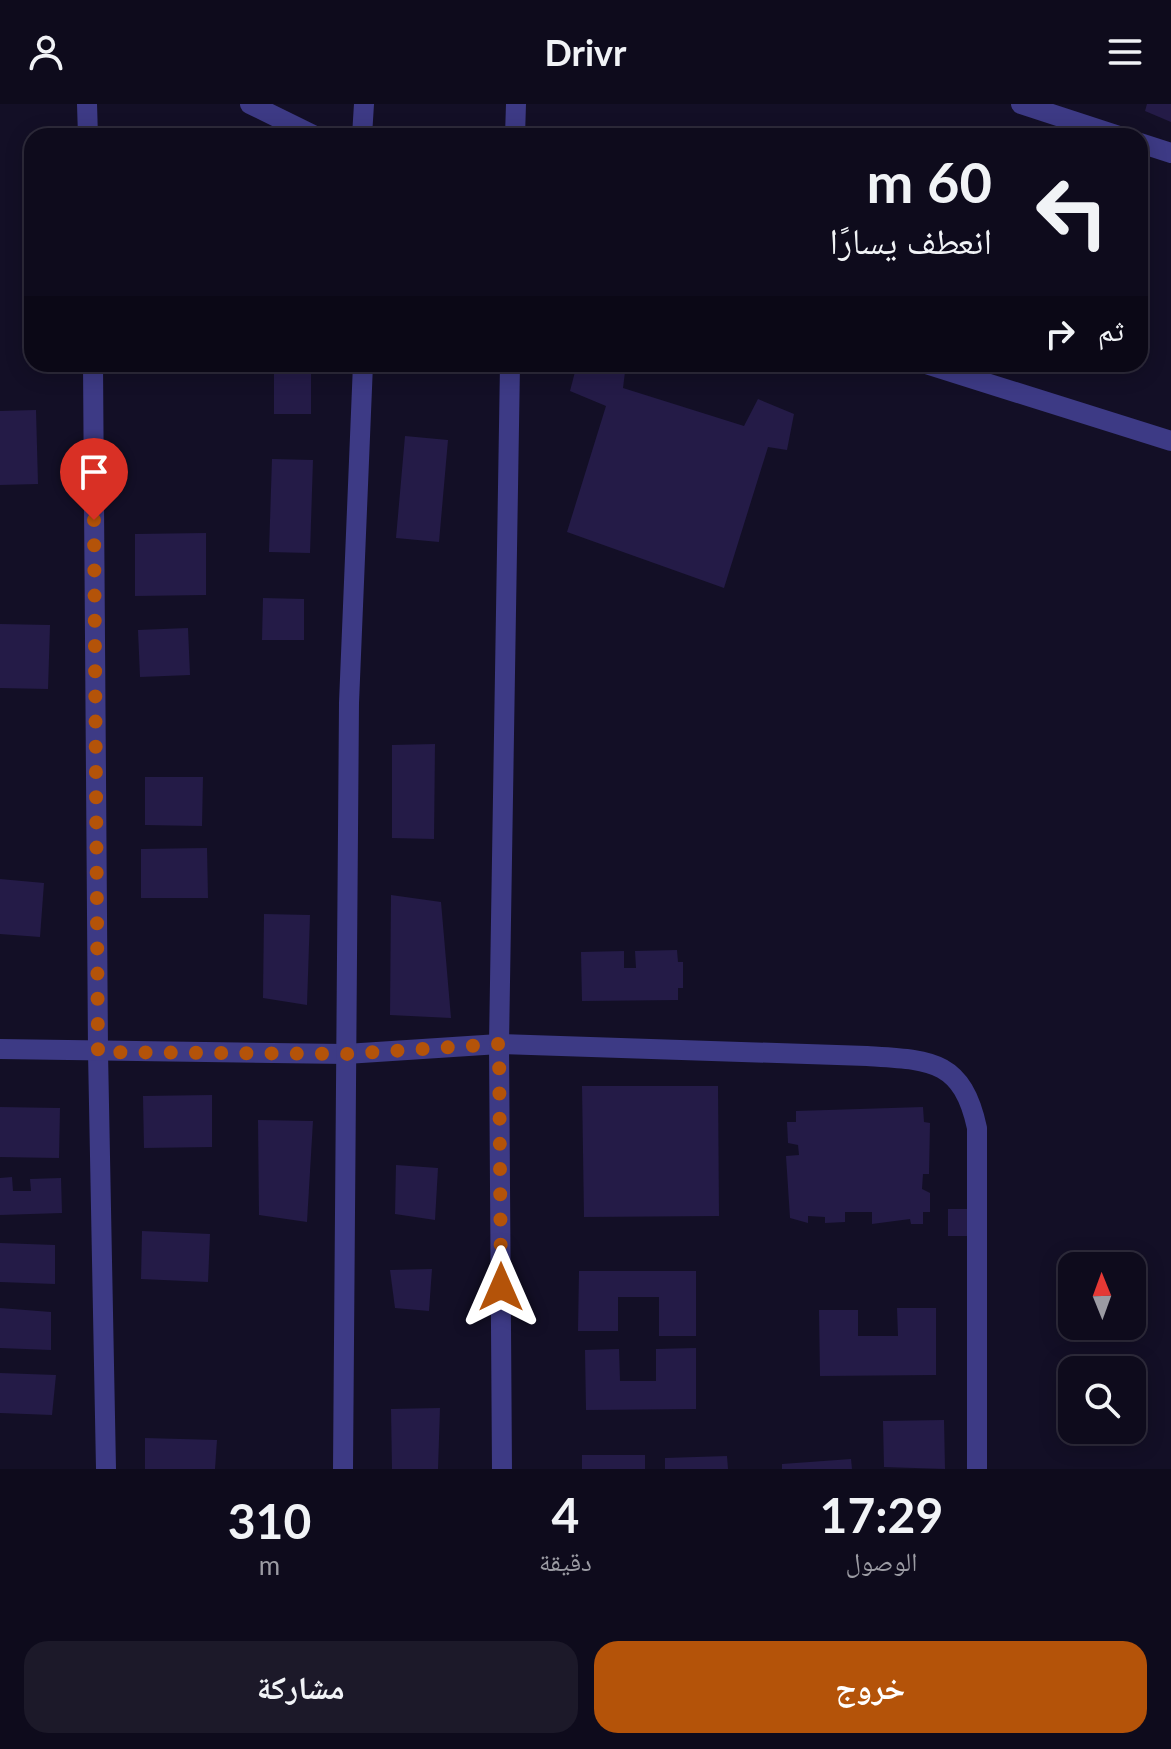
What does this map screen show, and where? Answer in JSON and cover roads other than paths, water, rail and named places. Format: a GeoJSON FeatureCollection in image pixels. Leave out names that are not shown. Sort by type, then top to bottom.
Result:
{"type":"FeatureCollection","features":[{"type":"Feature","properties":{"kind":"street"},"geometry":{"type":"LineString","coordinates":[[87,104],[88,128]]}},
{"type":"Feature","properties":{"kind":"street"},"geometry":{"type":"LineString","coordinates":[[250,104],[299,128]]}},
{"type":"Feature","properties":{"kind":"street"},"geometry":{"type":"LineString","coordinates":[[362,128],[364,104]]}},
{"type":"Feature","properties":{"kind":"street"},"geometry":{"type":"LineString","coordinates":[[515,128],[516,104]]}},
{"type":"Feature","properties":{"kind":"street"},"geometry":{"type":"LineString","coordinates":[[1021,104],[1094,128]]}},
{"type":"Feature","properties":{"kind":"street"},"geometry":{"type":"LineString","coordinates":[[1148,146],[1171,153]]}},
{"type":"Feature","properties":{"kind":"street"},"geometry":{"type":"LineString","coordinates":[[93,372],[98,1052],[106,1469]]}},
{"type":"Feature","properties":{"kind":"street"},"geometry":{"type":"LineString","coordinates":[[343,1469],[349,703],[363,372]]}},
{"type":"Feature","properties":{"kind":"street"},"geometry":{"type":"LineString","coordinates":[[502,1469],[499,1044],[510,372]]}},
{"type":"Feature","properties":{"kind":"street"},"geometry":{"type":"LineString","coordinates":[[951,372],[1171,441]]}},
{"type":"Feature","properties":{"kind":"street"},"geometry":{"type":"LineString","coordinates":[[0,1049],[346,1054],[499,1044],[916,1059],[942,1069],[960,1081],[971,1100],[977,1128],[977,1469]]}}]}
